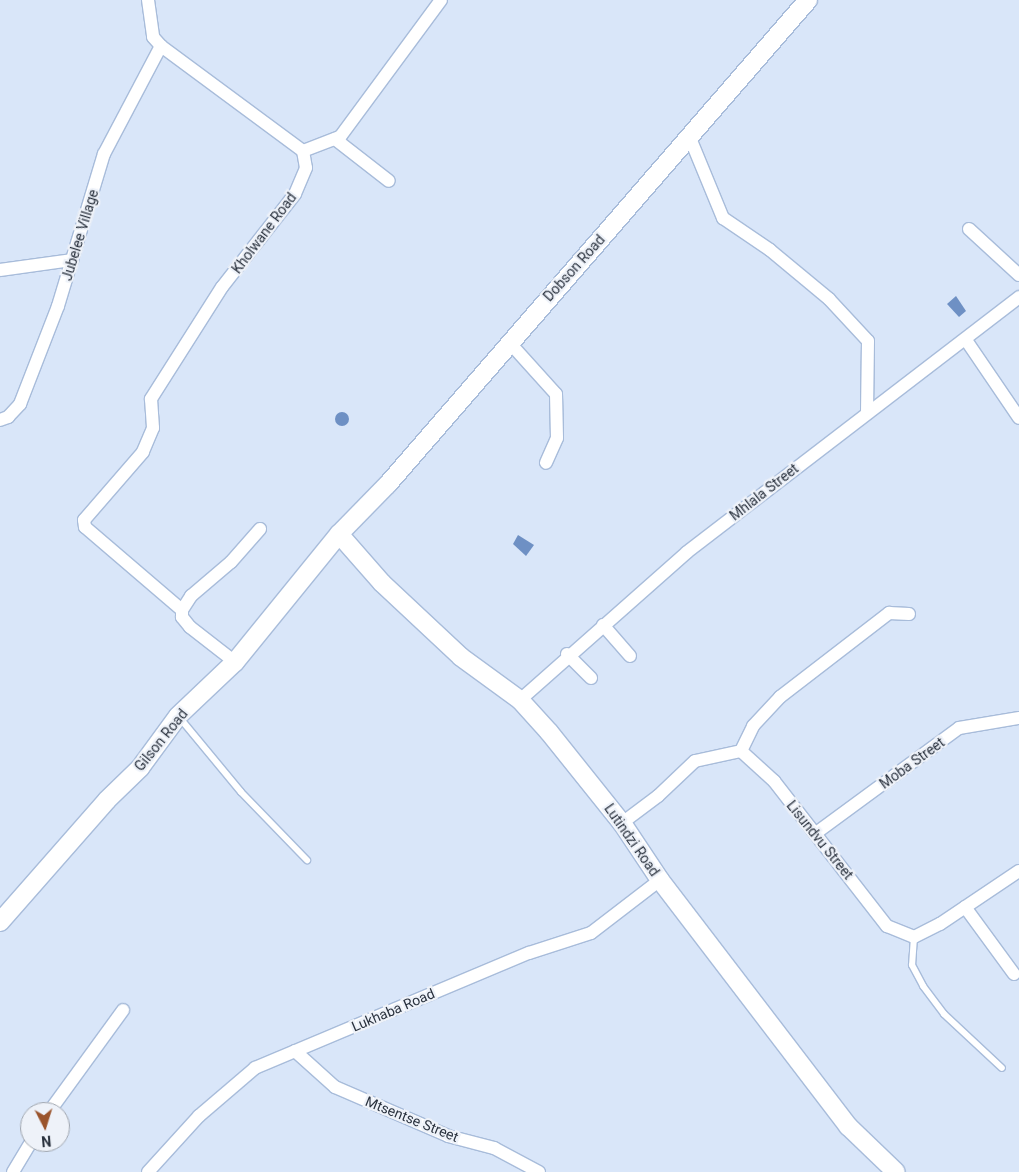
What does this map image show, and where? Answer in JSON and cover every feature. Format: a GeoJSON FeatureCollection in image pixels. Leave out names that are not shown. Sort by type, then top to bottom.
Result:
{"type":"FeatureCollection","features":[{"type":"Feature","properties":{"kind":"street"},"geometry":{"type":"LineString","coordinates":[[148,0],[153,37],[161,46],[303,151],[340,137],[441,0]]}},
{"type":"Feature","properties":{"kind":"street","name":"Dobson Road"},"geometry":{"type":"LineString","coordinates":[[339,534],[388,484],[508,342],[690,138],[808,0]]}},
{"type":"Feature","properties":{"kind":"street","name":"Jubelee Village"},"geometry":{"type":"LineString","coordinates":[[0,420],[8,417],[20,404],[58,306],[104,154],[161,46]]}},
{"type":"Feature","properties":{"kind":"street"},"geometry":{"type":"LineString","coordinates":[[690,138],[723,218],[770,250],[829,300],[868,340],[867,411]]}},
{"type":"Feature","properties":{"kind":"street"},"geometry":{"type":"LineString","coordinates":[[335,139],[389,181]]}},
{"type":"Feature","properties":{"kind":"street","name":"Kholwane Road"},"geometry":{"type":"LineString","coordinates":[[182,610],[85,527],[84,520],[90,510],[143,452],[149,440],[154,414],[152,399],[222,287],[295,194],[306,168],[303,151]]}},
{"type":"Feature","properties":{"kind":"street"},"geometry":{"type":"LineString","coordinates":[[969,230],[1019,275]]}},
{"type":"Feature","properties":{"kind":"street"},"geometry":{"type":"LineString","coordinates":[[0,270],[72,260]]}},
{"type":"Feature","properties":{"kind":"street","name":"Mhlala Street"},"geometry":{"type":"LineString","coordinates":[[520,700],[567,654],[687,552],[867,411],[966,340],[1019,298]]}},
{"type":"Feature","properties":{"kind":"street"},"geometry":{"type":"LineString","coordinates":[[966,340],[1019,418]]}},
{"type":"Feature","properties":{"kind":"street"},"geometry":{"type":"LineString","coordinates":[[508,342],[556,394],[557,438],[546,463]]}},
{"type":"Feature","properties":{"kind":"street"},"geometry":{"type":"LineString","coordinates":[[235,662],[190,627],[182,617],[182,610],[191,596],[231,562],[260,529]]}},
{"type":"Feature","properties":{"kind":"street","name":"Gilson Road"},"geometry":{"type":"LineString","coordinates":[[0,922],[107,800],[140,768],[178,716],[235,662],[339,534]]}},
{"type":"Feature","properties":{"kind":"street","name":"Lutindzi Road"},"geometry":{"type":"LineString","coordinates":[[339,534],[382,583],[421,620],[490,681],[520,700],[622,823],[660,880],[848,1126],[896,1172]]}},
{"type":"Feature","properties":{"kind":"street"},"geometry":{"type":"LineString","coordinates":[[622,823],[658,796],[695,761],[741,751],[753,726],[780,696],[889,614],[909,614]]}},
{"type":"Feature","properties":{"kind":"street"},"geometry":{"type":"LineString","coordinates":[[603,625],[630,656]]}},
{"type":"Feature","properties":{"kind":"street"},"geometry":{"type":"LineString","coordinates":[[567,654],[591,678]]}},
{"type":"Feature","properties":{"kind":"street","name":"Moba Street"},"geometry":{"type":"LineString","coordinates":[[816,833],[959,728],[1019,718]]}},
{"type":"Feature","properties":{"kind":"street","name":"Lisundvu Street"},"geometry":{"type":"LineString","coordinates":[[741,751],[774,781],[887,926],[914,937]]}},
{"type":"Feature","properties":{"kind":"street"},"geometry":{"type":"LineString","coordinates":[[914,937],[965,907],[1019,871]]}},
{"type":"Feature","properties":{"kind":"street","name":"Lukhaba Road"},"geometry":{"type":"LineString","coordinates":[[151,1171],[199,1116],[255,1068],[529,953],[591,933],[660,880]]}},
{"type":"Feature","properties":{"kind":"street"},"geometry":{"type":"LineString","coordinates":[[965,907],[1014,974]]}},
{"type":"Feature","properties":{"kind":"street"},"geometry":{"type":"LineString","coordinates":[[56,1102],[123,1010]]}},
{"type":"Feature","properties":{"kind":"street","name":"Mtsentse Street"},"geometry":{"type":"LineString","coordinates":[[295,1051],[335,1087],[448,1136],[494,1148],[539,1172]]}},
{"type":"Feature","properties":{"kind":"street"},"geometry":{"type":"LineString","coordinates":[[14,1172],[25,1152]]}},
{"type":"Feature","properties":{"kind":"lane"},"geometry":{"type":"LineString","coordinates":[[178,716],[241,792],[307,860]]}},
{"type":"Feature","properties":{"kind":"lane"},"geometry":{"type":"LineString","coordinates":[[914,937],[912,965],[923,986],[944,1014],[1002,1068]]}},
{"type":"Feature","properties":{"kind":"water"},"geometry":{"type":"Polygon","coordinates":[[[956,296],[966,311],[959,317],[947,304],[956,296]]]}},
{"type":"Feature","properties":{"kind":"water"},"geometry":{"type":"Polygon","coordinates":[[[339,412],[345,412],[349,419],[345,426],[339,426],[335,422],[335,416],[339,412]]]}},
{"type":"Feature","properties":{"kind":"water"},"geometry":{"type":"Polygon","coordinates":[[[518,535],[534,545],[526,556],[513,544],[518,535]]]}}]}
